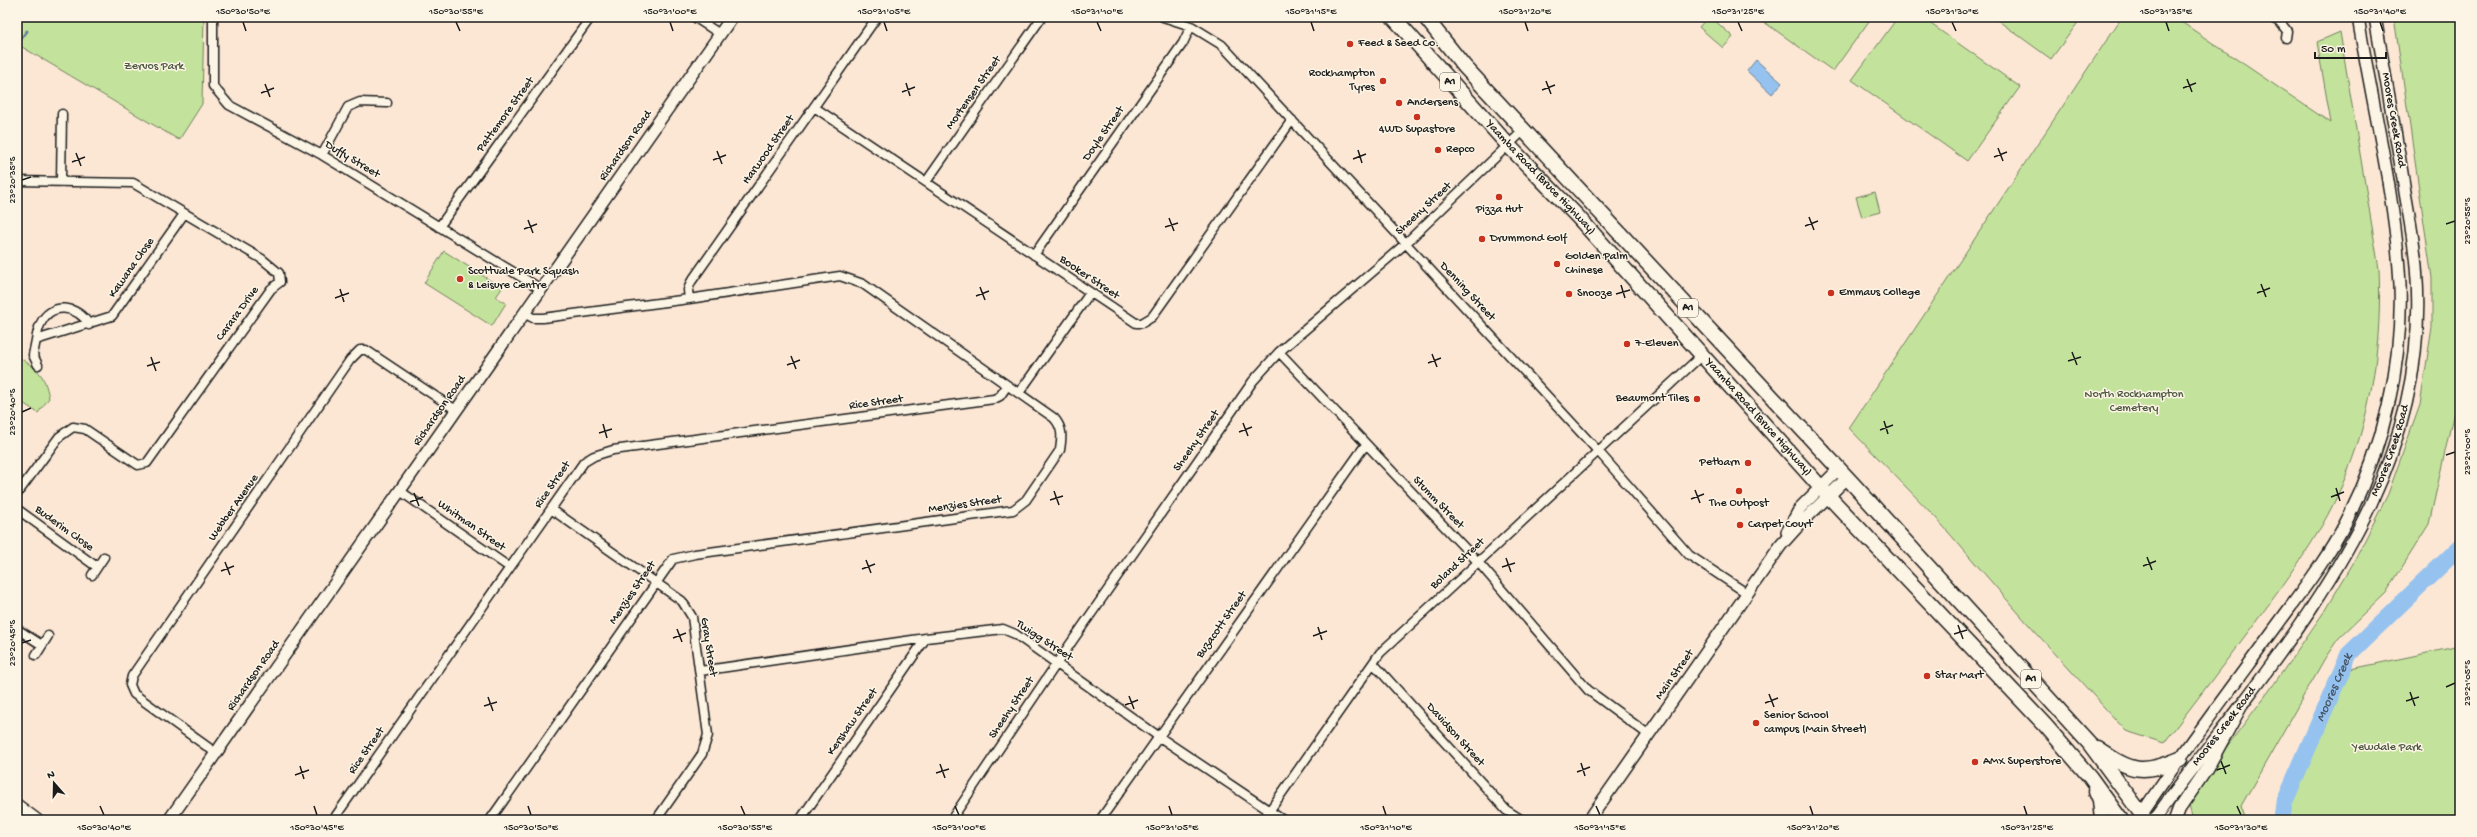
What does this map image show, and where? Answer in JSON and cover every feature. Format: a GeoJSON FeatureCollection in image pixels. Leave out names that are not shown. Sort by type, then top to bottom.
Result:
{"type":"FeatureCollection","features":[{"type":"Feature","properties":{"kind":"highway","name":"Yaamba Road (Bruce Highway)"},"geometry":{"type":"LineString","coordinates":[[1393,17],[1509,146],[1578,217],[1824,491],[2011,688],[2090,777],[2121,820]]}},
{"type":"Feature","properties":{"kind":"highway","name":"Yaamba Road (Bruce Highway)"},"geometry":{"type":"LineString","coordinates":[[1425,17],[1464,66],[1843,474],[2089,743],[2145,818]]}},
{"type":"Feature","properties":{"kind":"highway"},"geometry":{"type":"LineString","coordinates":[[2089,743],[2113,760],[2139,770],[2156,769],[2180,760]]}},
{"type":"Feature","properties":{"kind":"highway","name":"A1"},"geometry":{"type":"LineString","coordinates":[[2090,777],[2100,800],[2102,820]]}},
{"type":"Feature","properties":{"kind":"main road","name":"Richardson Road"},"geometry":{"type":"LineString","coordinates":[[169,820],[732,17]]}},
{"type":"Feature","properties":{"kind":"main road","name":"Moores Creek Road"},"geometry":{"type":"LineString","coordinates":[[2145,818],[2180,760],[2318,569],[2346,522],[2365,479],[2381,435],[2398,346],[2400,286],[2392,218],[2358,17]]}},
{"type":"Feature","properties":{"kind":"main road","name":"Moores Creek Road"},"geometry":{"type":"LineString","coordinates":[[2145,818],[2241,706],[2326,588],[2345,558],[2378,493],[2394,450],[2406,406],[2416,328],[2417,267],[2375,17]]}},
{"type":"Feature","properties":{"kind":"main road","name":"Main Street"},"geometry":{"type":"LineString","coordinates":[[1589,820],[1748,594],[1780,545],[1824,491],[1843,474]]}},
{"type":"Feature","properties":{"kind":"main road"},"geometry":{"type":"LineString","coordinates":[[2175,820],[2179,809],[2207,768],[2241,706]]}},
{"type":"Feature","properties":{"kind":"main road"},"geometry":{"type":"LineString","coordinates":[[19,806],[37,820]]}},
{"type":"Feature","properties":{"kind":"main road"},"geometry":{"type":"LineString","coordinates":[[19,806],[42,820]]}},
{"type":"Feature","properties":{"kind":"street","name":"Duffy Street"},"geometry":{"type":"LineString","coordinates":[[213,17],[211,73],[213,86],[220,97],[229,105],[322,155],[541,289]]}},
{"type":"Feature","properties":{"kind":"street","name":"Pattemore Street"},"geometry":{"type":"LineString","coordinates":[[439,227],[592,17]]}},
{"type":"Feature","properties":{"kind":"street"},"geometry":{"type":"LineString","coordinates":[[694,17],[720,34]]}},
{"type":"Feature","properties":{"kind":"street","name":"Harwood Street"},"geometry":{"type":"LineString","coordinates":[[689,299],[688,290],[691,282],[877,17]]}},
{"type":"Feature","properties":{"kind":"street","name":"Mortensen Street"},"geometry":{"type":"LineString","coordinates":[[926,182],[1042,17]]}},
{"type":"Feature","properties":{"kind":"street","name":"Denning Street"},"geometry":{"type":"LineString","coordinates":[[1163,17],[1191,26],[1222,45],[1598,451],[1689,555],[1748,594]]}},
{"type":"Feature","properties":{"kind":"street"},"geometry":{"type":"LineString","coordinates":[[2270,17],[2280,22],[2287,31],[2286,38]]}},
{"type":"Feature","properties":{"kind":"street","name":"Doyle Street"},"geometry":{"type":"LineString","coordinates":[[1034,255],[1183,43],[1191,26]]}},
{"type":"Feature","properties":{"kind":"street"},"geometry":{"type":"LineString","coordinates":[[322,155],[348,107],[360,102],[387,103]]}},
{"type":"Feature","properties":{"kind":"street","name":"Booker Street"},"geometry":{"type":"LineString","coordinates":[[814,107],[1136,323],[1142,323],[1152,317],[1292,120]]}},
{"type":"Feature","properties":{"kind":"street"},"geometry":{"type":"LineString","coordinates":[[61,181],[62,114]]}},
{"type":"Feature","properties":{"kind":"street","name":"Sheehy Street"},"geometry":{"type":"LineString","coordinates":[[951,820],[1057,663],[1253,381],[1279,352],[1406,244],[1524,130]]}},
{"type":"Feature","properties":{"kind":"street","name":"Carara Drive"},"geometry":{"type":"LineString","coordinates":[[17,181],[133,183],[143,187],[184,214],[262,259],[279,273],[280,282],[266,296],[147,463],[138,465],[85,430],[73,427],[59,437],[17,494]]}},
{"type":"Feature","properties":{"kind":"street","name":"Kawana Close"},"geometry":{"type":"LineString","coordinates":[[36,340],[89,325],[112,316],[184,214]]}},
{"type":"Feature","properties":{"kind":"street","name":"Menzies Street"},"geometry":{"type":"LineString","coordinates":[[490,820],[656,583],[667,565],[673,560],[682,556],[1013,510],[1026,500],[1060,450],[1062,441],[1062,432],[1054,418],[863,284],[851,278],[840,276],[689,299],[542,318],[533,318],[524,313]]}},
{"type":"Feature","properties":{"kind":"street"},"geometry":{"type":"LineString","coordinates":[[1019,393],[1090,293]]}},
{"type":"Feature","properties":{"kind":"street"},"geometry":{"type":"LineString","coordinates":[[38,365],[33,356],[42,320],[59,308],[68,308],[86,319],[89,325]]}},
{"type":"Feature","properties":{"kind":"street","name":"Webber Avenue"},"geometry":{"type":"LineString","coordinates":[[216,753],[134,694],[130,685],[132,676],[346,366],[355,354],[360,350],[366,350],[456,410]]}},
{"type":"Feature","properties":{"kind":"street","name":"Stumm Street"},"geometry":{"type":"LineString","coordinates":[[1279,352],[1478,562],[1588,690],[1649,735]]}},
{"type":"Feature","properties":{"kind":"street","name":"Boland Street"},"geometry":{"type":"LineString","coordinates":[[1263,820],[1380,653],[1702,355]]}},
{"type":"Feature","properties":{"kind":"street","name":"Rice Street"},"geometry":{"type":"LineString","coordinates":[[333,820],[584,462],[603,452],[994,399],[1000,396],[1007,386]]}},
{"type":"Feature","properties":{"kind":"street","name":"Buzacott Street"},"geometry":{"type":"LineString","coordinates":[[1100,820],[1366,444]]}},
{"type":"Feature","properties":{"kind":"street","name":"Whitman Street"},"geometry":{"type":"LineString","coordinates":[[400,491],[509,567]]}},
{"type":"Feature","properties":{"kind":"street","name":"Gray Street"},"geometry":{"type":"LineString","coordinates":[[551,508],[656,583],[689,609],[692,617],[707,730],[706,745],[656,820]]}},
{"type":"Feature","properties":{"kind":"street","name":"Buderim Close"},"geometry":{"type":"LineString","coordinates":[[17,509],[97,567]]}},
{"type":"Feature","properties":{"kind":"street","name":"Buderim Close"},"geometry":{"type":"LineString","coordinates":[[92,575],[104,557]]}},
{"type":"Feature","properties":{"kind":"street"},"geometry":{"type":"LineString","coordinates":[[17,629],[42,645]]}},
{"type":"Feature","properties":{"kind":"street","name":"Twigg Street"},"geometry":{"type":"LineString","coordinates":[[700,671],[926,638],[1003,629],[1015,634],[1158,736],[1283,820]]}},
{"type":"Feature","properties":{"kind":"street"},"geometry":{"type":"LineString","coordinates":[[36,655],[48,636]]}},
{"type":"Feature","properties":{"kind":"street","name":"Kershaw Street"},"geometry":{"type":"LineString","coordinates":[[800,820],[926,638]]}},
{"type":"Feature","properties":{"kind":"street","name":"Davidson Street"},"geometry":{"type":"LineString","coordinates":[[1373,663],[1506,810],[1522,820]]}},
{"type":"Feature","properties":{"kind":"green space","name":"Zervos Park"},"geometry":{"type":"Polygon","coordinates":[[[17,17],[204,17],[202,104],[179,140],[17,44],[17,17]]]}},
{"type":"Feature","properties":{"kind":"green space"},"geometry":{"type":"Polygon","coordinates":[[[1708,17],[1711,17],[1733,37],[1723,48],[1699,27],[1708,17]]]}},
{"type":"Feature","properties":{"kind":"green space"},"geometry":{"type":"Polygon","coordinates":[[[1757,17],[1872,17],[1833,71],[1757,17]]]}},
{"type":"Feature","properties":{"kind":"green space"},"geometry":{"type":"Polygon","coordinates":[[[1898,17],[1921,17],[2020,87],[1967,161],[1852,80],[1898,17]]]}},
{"type":"Feature","properties":{"kind":"green space"},"geometry":{"type":"Polygon","coordinates":[[[1993,17],[2082,17],[2051,59],[1993,17]]]}},
{"type":"Feature","properties":{"kind":"green space","name":"North Rockhampton Cemetery"},"geometry":{"type":"Polygon","coordinates":[[[2122,17],[2174,17],[2331,123],[2317,42],[2340,32],[2379,269],[2379,321],[2374,373],[2356,449],[2338,494],[2316,536],[2290,575],[2164,743],[2126,731],[2028,624],[1936,518],[1849,428],[2122,17]]]}},
{"type":"Feature","properties":{"kind":"green space"},"geometry":{"type":"Polygon","coordinates":[[[2394,17],[2460,17],[2460,384],[2429,524],[2386,593],[2338,639],[2325,658],[2241,806],[2246,820],[2193,820],[2187,799],[2269,691],[2326,609],[2355,560],[2388,494],[2420,405],[2432,327],[2432,278],[2394,17]]]}},
{"type":"Feature","properties":{"kind":"green space"},"geometry":{"type":"Polygon","coordinates":[[[1875,192],[1880,212],[1862,217],[1856,197],[1875,192]]]}},
{"type":"Feature","properties":{"kind":"green space"},"geometry":{"type":"Polygon","coordinates":[[[444,251],[502,288],[496,297],[506,303],[492,326],[424,283],[444,251]]]}},
{"type":"Feature","properties":{"kind":"green space"},"geometry":{"type":"Polygon","coordinates":[[[17,356],[39,372],[45,382],[49,398],[38,413],[17,399],[17,356]]]}},
{"type":"Feature","properties":{"kind":"green space","name":"Yewdale Park"},"geometry":{"type":"Polygon","coordinates":[[[2460,646],[2460,820],[2282,820],[2284,803],[2342,671],[2460,646]]]}},
{"type":"Feature","properties":{"kind":"water"},"geometry":{"type":"Polygon","coordinates":[[[1756,60],[1782,83],[1772,94],[1747,71],[1756,60]]]}},
{"type":"Feature","properties":{"kind":"waterway"},"geometry":{"type":"LineString","coordinates":[[17,44],[27,31]]}},
{"type":"Feature","properties":{"kind":"waterway","name":"Moores Creek"},"geometry":{"type":"LineString","coordinates":[[2282,820],[2284,803],[2349,654],[2460,547]]}},
{"type":"Feature","properties":{"kind":"place","name":"Feed & Seed Co."},"geometry":{"type":"Point","coordinates":[1350,44]}},
{"type":"Feature","properties":{"kind":"place","name":"Rockhampton Tyres"},"geometry":{"type":"Point","coordinates":[1383,81]}},
{"type":"Feature","properties":{"kind":"place","name":"Andersens"},"geometry":{"type":"Point","coordinates":[1399,103]}},
{"type":"Feature","properties":{"kind":"place","name":"4WD Supastore"},"geometry":{"type":"Point","coordinates":[1417,117]}},
{"type":"Feature","properties":{"kind":"place","name":"Repco"},"geometry":{"type":"Point","coordinates":[1438,150]}},
{"type":"Feature","properties":{"kind":"place","name":"Pizza Hut"},"geometry":{"type":"Point","coordinates":[1499,197]}},
{"type":"Feature","properties":{"kind":"place","name":"Drummond Golf"},"geometry":{"type":"Point","coordinates":[1482,239]}},
{"type":"Feature","properties":{"kind":"place","name":"Golden Palm Chinese"},"geometry":{"type":"Point","coordinates":[1557,264]}},
{"type":"Feature","properties":{"kind":"place","name":"Scottvale Park Squash & Leisure Centre"},"geometry":{"type":"Point","coordinates":[460,279]}},
{"type":"Feature","properties":{"kind":"place","name":"Emmaus College"},"geometry":{"type":"Point","coordinates":[1831,293]}},
{"type":"Feature","properties":{"kind":"place","name":"Snooze"},"geometry":{"type":"Point","coordinates":[1569,294]}},
{"type":"Feature","properties":{"kind":"place","name":"7-Eleven"},"geometry":{"type":"Point","coordinates":[1627,344]}},
{"type":"Feature","properties":{"kind":"place","name":"Beaumont Tiles"},"geometry":{"type":"Point","coordinates":[1697,399]}},
{"type":"Feature","properties":{"kind":"place","name":"Petbarn"},"geometry":{"type":"Point","coordinates":[1748,463]}},
{"type":"Feature","properties":{"kind":"place","name":"The Outpost"},"geometry":{"type":"Point","coordinates":[1739,491]}},
{"type":"Feature","properties":{"kind":"place","name":"Carpet Court"},"geometry":{"type":"Point","coordinates":[1740,525]}},
{"type":"Feature","properties":{"kind":"place","name":"Star Mart"},"geometry":{"type":"Point","coordinates":[1927,676]}},
{"type":"Feature","properties":{"kind":"place","name":"Senior School campus (Main Street)"},"geometry":{"type":"Point","coordinates":[1756,723]}},
{"type":"Feature","properties":{"kind":"place","name":"AMX Superstore"},"geometry":{"type":"Point","coordinates":[1975,762]}}]}
